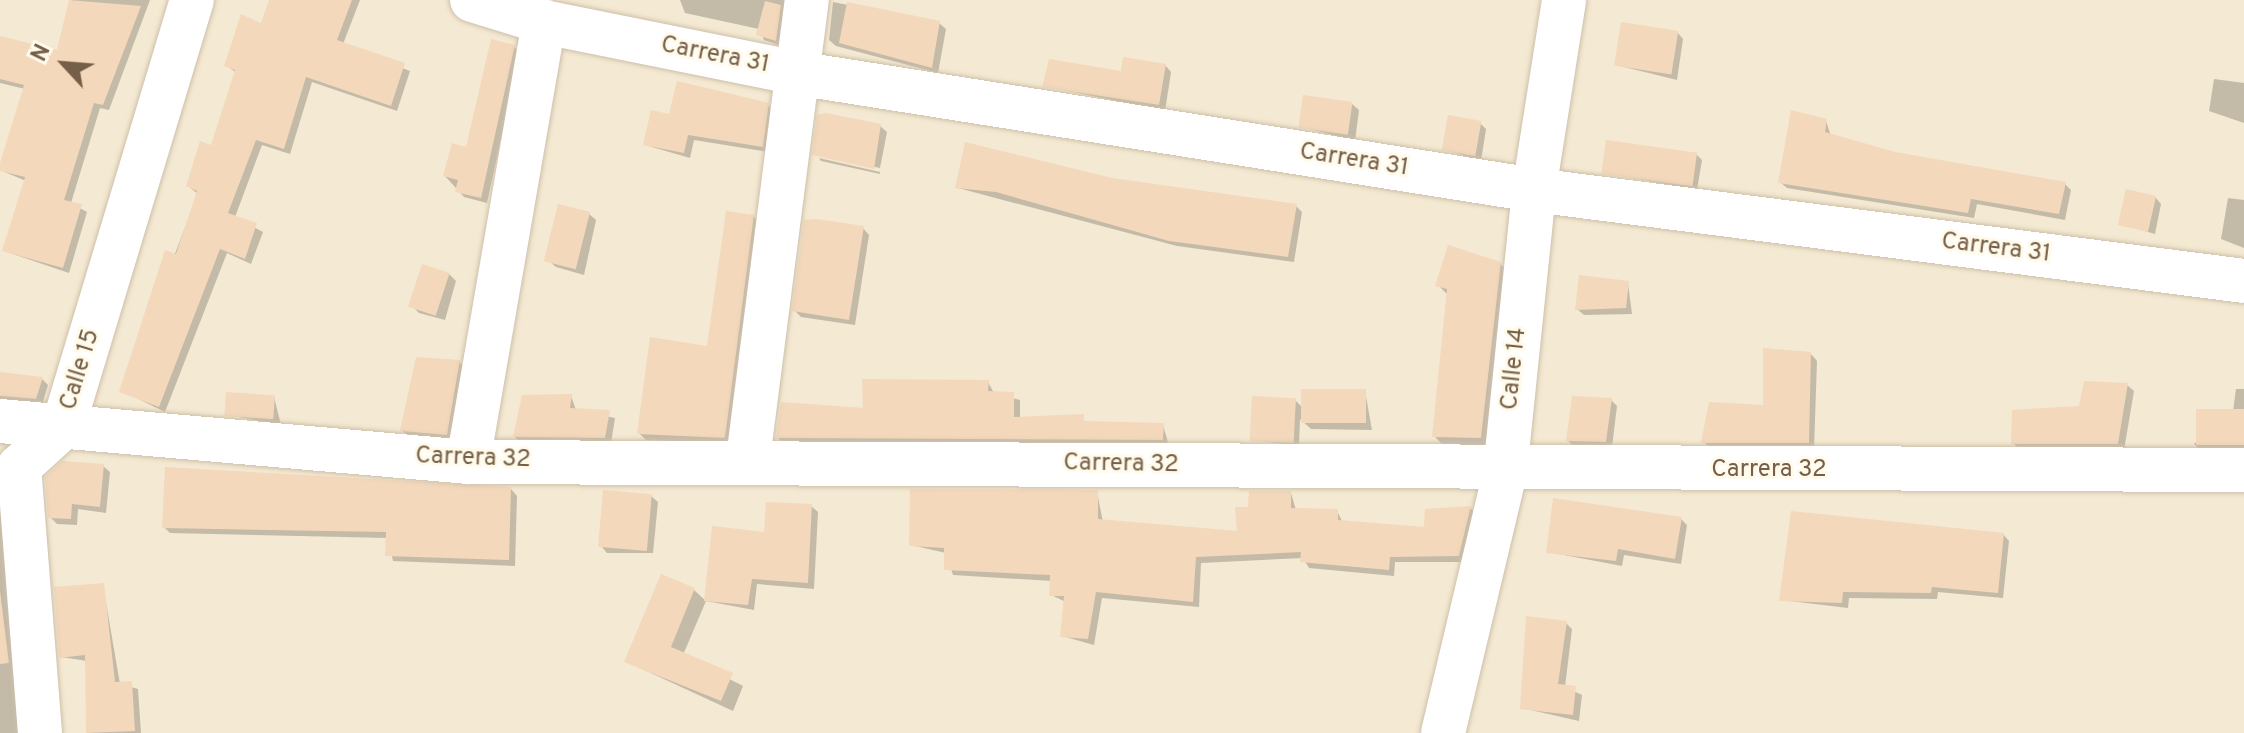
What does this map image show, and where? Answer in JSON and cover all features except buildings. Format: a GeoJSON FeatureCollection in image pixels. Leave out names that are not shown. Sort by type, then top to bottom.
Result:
{"type":"FeatureCollection","features":[{"type":"Feature","properties":{"kind":"street","name":"Calle 15"},"geometry":{"type":"LineString","coordinates":[[40,733],[19,467],[63,427],[192,0]]}},
{"type":"Feature","properties":{"kind":"street","name":"Carrera 31"},"geometry":{"type":"LineString","coordinates":[[472,0],[544,22],[796,73],[1534,190],[2244,281]]}},
{"type":"Feature","properties":{"kind":"street"},"geometry":{"type":"LineString","coordinates":[[748,459],[807,0]]}},
{"type":"Feature","properties":{"kind":"street","name":"Calle 14"},"geometry":{"type":"LineString","coordinates":[[1443,733],[1505,472],[1534,190],[1564,0]]}},
{"type":"Feature","properties":{"kind":"street"},"geometry":{"type":"LineString","coordinates":[[468,462],[544,22]]}},
{"type":"Feature","properties":{"kind":"street","name":"Carrera 32"},"geometry":{"type":"LineString","coordinates":[[0,421],[468,462],[748,459],[1505,472],[2244,470]]}},
{"type":"Feature","properties":{"kind":"shaded area"},"geometry":{"type":"Polygon","coordinates":[[[0,0],[2244,0],[2244,733],[0,733],[0,0]]]}}]}
